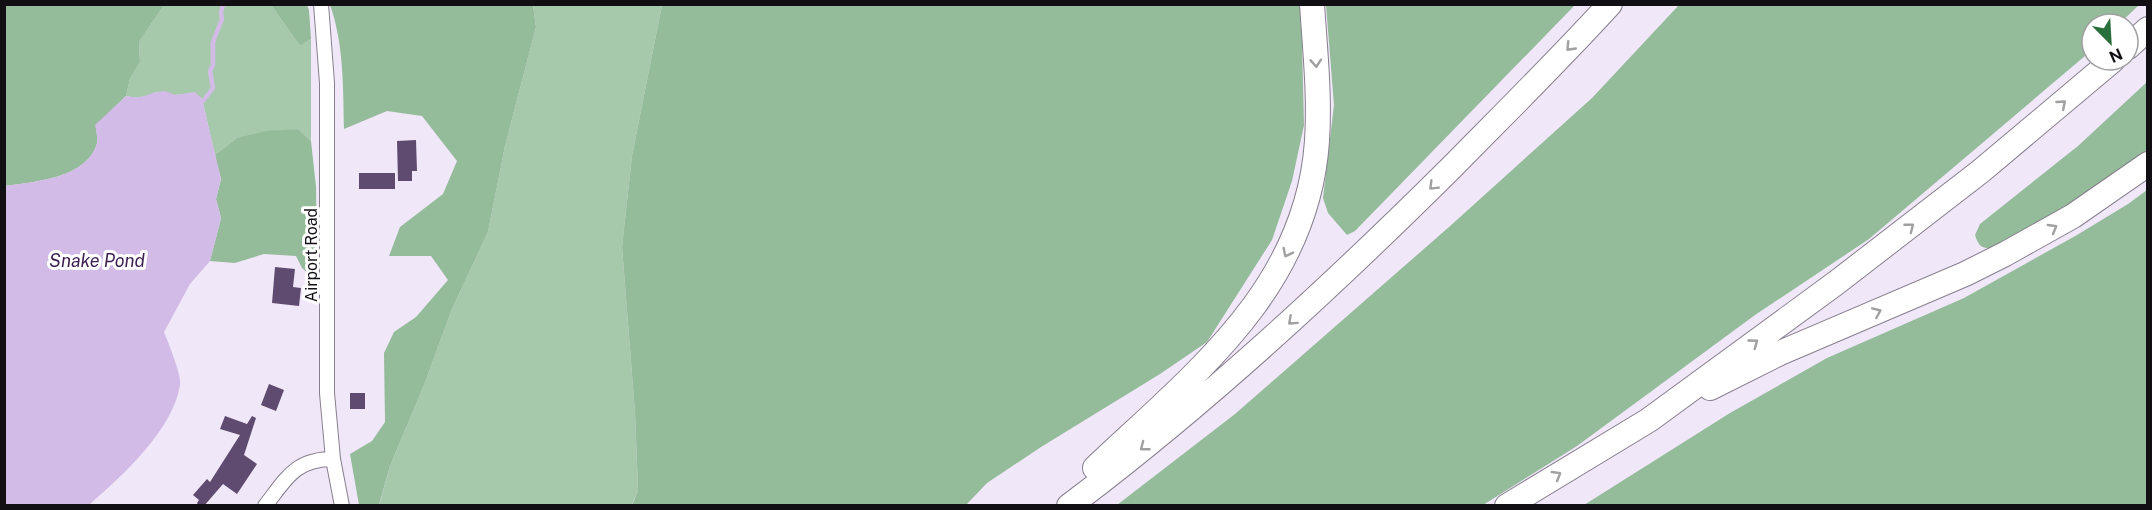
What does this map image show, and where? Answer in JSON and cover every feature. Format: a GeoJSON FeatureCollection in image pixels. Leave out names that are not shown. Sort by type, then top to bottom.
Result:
{"type":"FeatureCollection","features":[{"type":"Feature","properties":{"kind":"highway"},"geometry":{"type":"LineString","coordinates":[[1055,506],[1160,407],[1247,318],[1288,253],[1302,220],[1317,142],[1318,93],[1312,4]]}},
{"type":"Feature","properties":{"kind":"highway"},"geometry":{"type":"LineString","coordinates":[[1069,506],[1178,420],[1304,311],[1504,115],[1610,4]]}},
{"type":"Feature","properties":{"kind":"highway"},"geometry":{"type":"LineString","coordinates":[[1649,420],[1918,221],[2099,72]]}},
{"type":"Feature","properties":{"kind":"highway"},"geometry":{"type":"LineString","coordinates":[[1507,506],[1649,420],[1780,353],[1965,274],[2005,254],[2073,216],[2148,164]]}},
{"type":"Feature","properties":{"kind":"street","name":"Airport Road"},"geometry":{"type":"LineString","coordinates":[[321,4],[327,62],[327,393],[333,459],[342,506]]}},
{"type":"Feature","properties":{"kind":"street"},"geometry":{"type":"LineString","coordinates":[[265,506],[293,470],[321,459],[333,459]]}},
{"type":"Feature","properties":{"kind":"green space"},"geometry":{"type":"Polygon","coordinates":[[[1326,4],[1575,5],[1355,231],[1347,235],[1328,213],[1323,198],[1334,105],[1326,4]]]}},
{"type":"Feature","properties":{"kind":"green space"},"geometry":{"type":"Polygon","coordinates":[[[4,5],[164,5],[139,42],[140,62],[130,79],[126,96],[96,125],[97,143],[92,155],[72,171],[58,176],[5,186],[4,5]]]}},
{"type":"Feature","properties":{"kind":"green space"},"geometry":{"type":"Polygon","coordinates":[[[164,5],[271,5],[300,46],[311,39],[311,141],[298,129],[237,138],[215,155],[202,99],[195,93],[175,95],[156,92],[141,97],[126,96],[130,79],[140,62],[139,42],[164,5]]]}},
{"type":"Feature","properties":{"kind":"green space"},"geometry":{"type":"Polygon","coordinates":[[[271,5],[307,5],[311,39],[300,46],[271,5]]]}},
{"type":"Feature","properties":{"kind":"green space"},"geometry":{"type":"Polygon","coordinates":[[[330,5],[533,5],[536,27],[505,146],[488,232],[452,309],[424,385],[390,466],[379,505],[359,505],[350,454],[372,441],[385,422],[384,353],[394,332],[416,317],[448,280],[431,256],[389,256],[400,227],[443,194],[457,161],[422,116],[387,111],[344,129],[340,51],[330,5]]]}},
{"type":"Feature","properties":{"kind":"green space"},"geometry":{"type":"Polygon","coordinates":[[[533,5],[662,5],[632,156],[622,247],[635,412],[638,490],[632,505],[379,506],[390,466],[424,385],[452,309],[488,232],[505,146],[536,27],[533,5]]]}},
{"type":"Feature","properties":{"kind":"green space"},"geometry":{"type":"Polygon","coordinates":[[[662,5],[1301,5],[1304,125],[1292,181],[1272,240],[1207,342],[987,483],[966,505],[632,506],[638,490],[635,412],[622,247],[632,156],[662,5]]]}},
{"type":"Feature","properties":{"kind":"green space"},"geometry":{"type":"Polygon","coordinates":[[[1679,5],[2139,5],[2132,12],[2080,12],[2080,60],[1869,239],[1755,315],[1577,446],[1483,505],[1117,505],[1235,414],[1449,227],[1592,98],[1679,5]]]}},
{"type":"Feature","properties":{"kind":"green space"},"geometry":{"type":"Polygon","coordinates":[[[2147,82],[2147,159],[2090,196],[1994,248],[1980,245],[1975,235],[1980,224],[2078,146],[2147,82]]]}},
{"type":"Feature","properties":{"kind":"green space"},"geometry":{"type":"Polygon","coordinates":[[[298,129],[311,141],[316,187],[317,267],[311,276],[302,268],[296,256],[264,254],[235,263],[210,261],[221,218],[216,199],[221,179],[215,155],[237,138],[266,131],[298,129]]]}},
{"type":"Feature","properties":{"kind":"green space"},"geometry":{"type":"Polygon","coordinates":[[[2147,190],[2147,505],[1584,505],[1730,413],[1827,358],[1964,298],[2077,235],[2147,190]]]}},
{"type":"Feature","properties":{"kind":"water","name":"Snake Pond"},"geometry":{"type":"Polygon","coordinates":[[[165,91],[175,95],[195,92],[202,99],[221,179],[216,199],[221,218],[210,261],[190,284],[164,332],[179,374],[180,385],[175,402],[157,435],[144,451],[89,505],[5,505],[5,186],[44,180],[72,171],[92,155],[97,143],[95,125],[126,96],[138,97],[165,91]]]}},
{"type":"Feature","properties":{"kind":"building"},"geometry":{"type":"Polygon","coordinates":[[[416,140],[417,171],[412,171],[412,181],[398,181],[397,141],[416,140]]]}},
{"type":"Feature","properties":{"kind":"building"},"geometry":{"type":"Polygon","coordinates":[[[359,173],[395,173],[395,189],[359,189],[359,173]]]}},
{"type":"Feature","properties":{"kind":"building"},"geometry":{"type":"Polygon","coordinates":[[[275,267],[295,269],[293,287],[301,288],[299,306],[272,303],[275,267]]]}},
{"type":"Feature","properties":{"kind":"building"},"geometry":{"type":"Polygon","coordinates":[[[269,384],[284,390],[276,411],[261,405],[269,384]]]}},
{"type":"Feature","properties":{"kind":"building"},"geometry":{"type":"Polygon","coordinates":[[[350,393],[365,393],[365,409],[350,409],[350,393]]]}},
{"type":"Feature","properties":{"kind":"building"},"geometry":{"type":"Polygon","coordinates":[[[225,416],[247,424],[252,416],[256,418],[244,455],[257,464],[237,494],[223,484],[204,506],[199,506],[197,503],[199,500],[193,495],[207,479],[210,482],[240,435],[220,429],[225,416]]]}},
{"type":"Feature","properties":{"kind":"waterway"},"geometry":{"type":"LineString","coordinates":[[203,101],[213,88],[210,71],[213,65],[213,42],[222,19],[223,4]]}}]}
